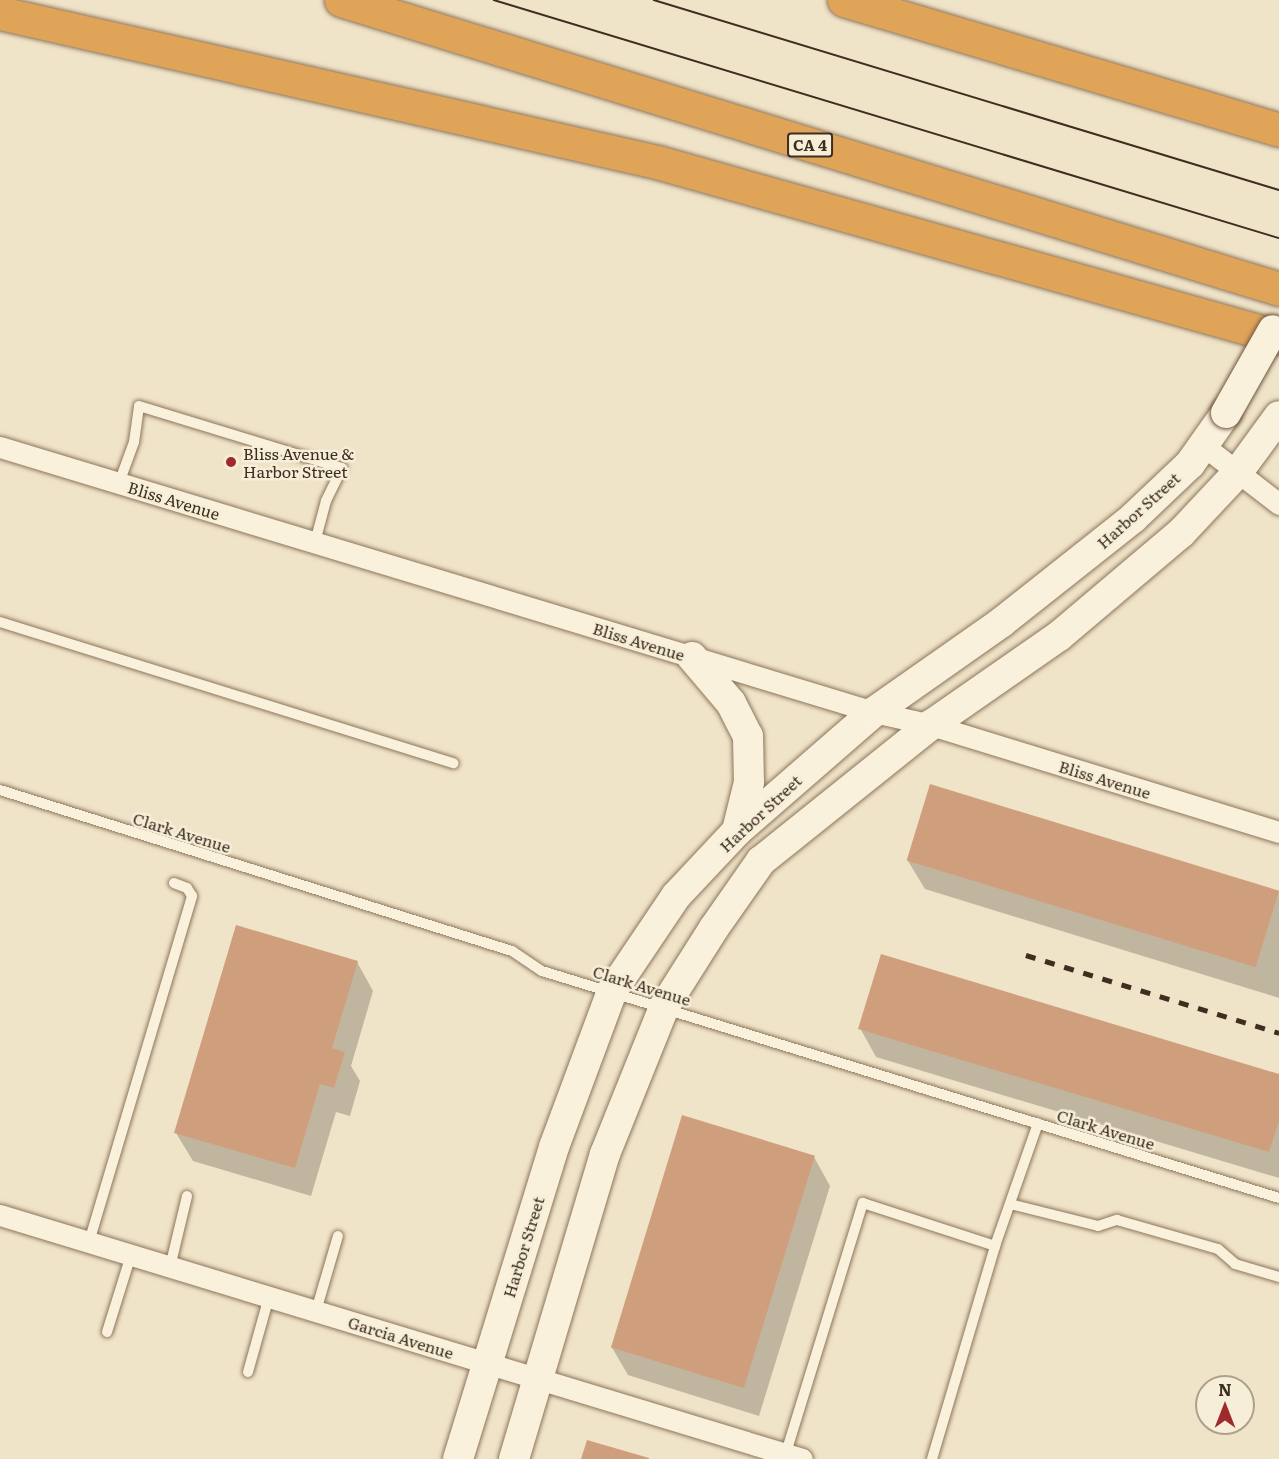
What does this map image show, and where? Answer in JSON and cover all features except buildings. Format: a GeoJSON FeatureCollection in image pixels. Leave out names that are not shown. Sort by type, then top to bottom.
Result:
{"type":"FeatureCollection","features":[{"type":"Feature","properties":{"kind":"highway","name":"CA 4"},"geometry":{"type":"LineString","coordinates":[[341,0],[1279,289]]}},
{"type":"Feature","properties":{"kind":"highway"},"geometry":{"type":"LineString","coordinates":[[844,0],[1279,130]]}},
{"type":"Feature","properties":{"kind":"highway"},"geometry":{"type":"LineString","coordinates":[[0,13],[657,162],[1279,337]]}},
{"type":"Feature","properties":{"kind":"street","name":"Harbor Street"},"geometry":{"type":"LineString","coordinates":[[458,1459],[554,1147],[612,991],[676,896],[737,831],[874,711],[1002,622],[1133,518],[1190,464],[1226,413],[1279,319]]}},
{"type":"Feature","properties":{"kind":"street"},"geometry":{"type":"LineString","coordinates":[[514,1459],[605,1154],[664,1007],[714,928],[761,861],[931,724],[1059,636],[1181,533],[1238,472],[1276,420]]}},
{"type":"Feature","properties":{"kind":"street"},"geometry":{"type":"LineString","coordinates":[[1204,446],[1279,504]]}},
{"type":"Feature","properties":{"kind":"street","name":"Bliss Avenue"},"geometry":{"type":"LineString","coordinates":[[0,447],[692,657],[874,711],[931,724],[1279,832]]}},
{"type":"Feature","properties":{"kind":"street"},"geometry":{"type":"LineString","coordinates":[[692,657],[731,703],[748,736],[749,782],[737,831]]}},
{"type":"Feature","properties":{"kind":"street","name":"Garcia Avenue"},"geometry":{"type":"LineString","coordinates":[[0,1215],[791,1457]]}},
{"type":"Feature","properties":{"kind":"lane"},"geometry":{"type":"LineString","coordinates":[[119,483],[134,442],[139,406],[342,468],[326,501],[315,542]]}},
{"type":"Feature","properties":{"kind":"lane"},"geometry":{"type":"LineString","coordinates":[[0,622],[454,763]]}},
{"type":"Feature","properties":{"kind":"lane","name":"Clark Avenue"},"geometry":{"type":"LineString","coordinates":[[0,790],[512,951],[542,971],[1279,1198]]}},
{"type":"Feature","properties":{"kind":"lane"},"geometry":{"type":"LineString","coordinates":[[89,1242],[192,896],[187,888],[174,883]]}},
{"type":"Feature","properties":{"kind":"lane"},"geometry":{"type":"LineString","coordinates":[[932,1459],[995,1246],[1038,1124]]}},
{"type":"Feature","properties":{"kind":"lane"},"geometry":{"type":"LineString","coordinates":[[170,1267],[187,1196]]}},
{"type":"Feature","properties":{"kind":"lane"},"geometry":{"type":"LineString","coordinates":[[791,1457],[863,1203],[995,1246]]}},
{"type":"Feature","properties":{"kind":"lane"},"geometry":{"type":"LineString","coordinates":[[1010,1204],[1098,1226],[1117,1220],[1218,1249],[1236,1264],[1279,1277]]}},
{"type":"Feature","properties":{"kind":"lane"},"geometry":{"type":"LineString","coordinates":[[316,1311],[338,1236]]}},
{"type":"Feature","properties":{"kind":"lane"},"geometry":{"type":"LineString","coordinates":[[107,1332],[131,1255]]}},
{"type":"Feature","properties":{"kind":"lane"},"geometry":{"type":"LineString","coordinates":[[248,1372],[269,1297]]}},
{"type":"Feature","properties":{"kind":"tram line"},"geometry":{"type":"LineString","coordinates":[[494,0],[1279,238]]}},
{"type":"Feature","properties":{"kind":"tram line"},"geometry":{"type":"LineString","coordinates":[[654,0],[1279,190]]}},
{"type":"Feature","properties":{"kind":"railway"},"geometry":{"type":"LineString","coordinates":[[1026,955],[1279,1033]]}},
{"type":"Feature","properties":{"kind":"place","name":"Bliss Avenue & Harbor Street"},"geometry":{"type":"Point","coordinates":[231,462]}}]}
